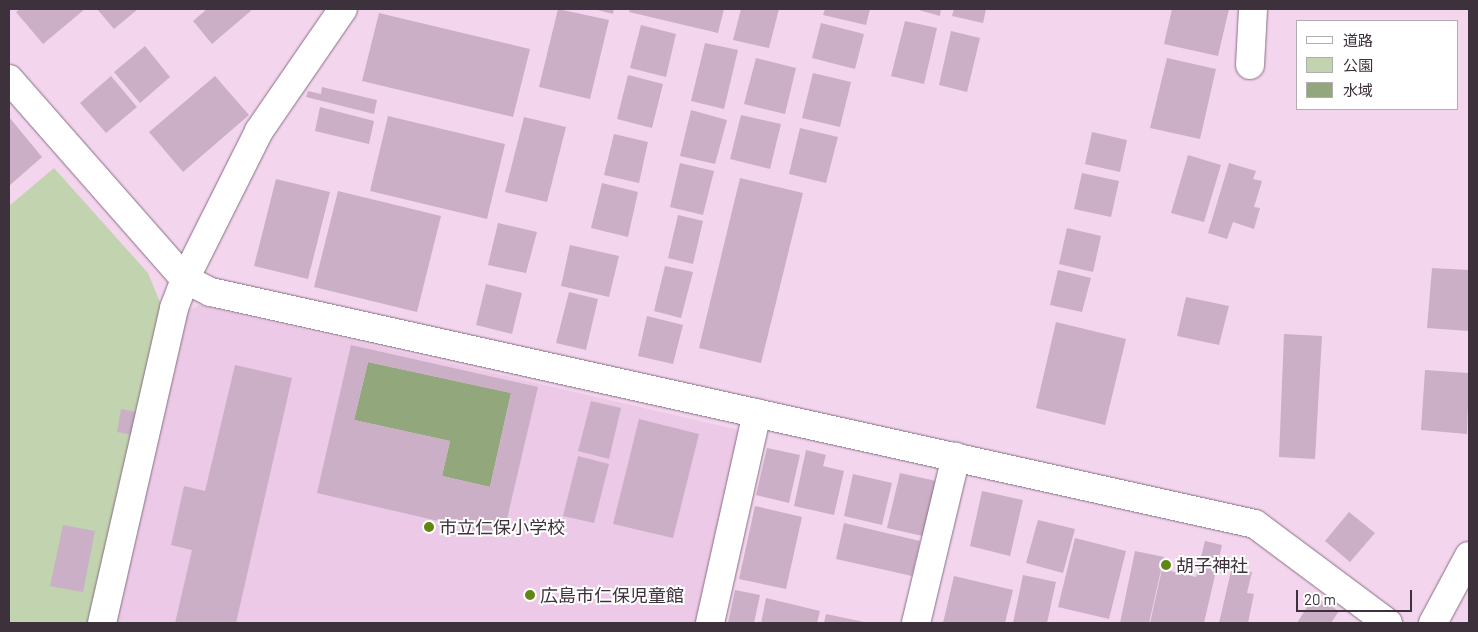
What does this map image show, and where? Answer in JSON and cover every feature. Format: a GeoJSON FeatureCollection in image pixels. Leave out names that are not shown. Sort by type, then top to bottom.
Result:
{"type":"FeatureCollection","features":[{"type":"Feature","properties":{"kind":"street"},"geometry":{"type":"LineString","coordinates":[[102,623],[174,308],[185,279],[259,131],[343,9]]}},
{"type":"Feature","properties":{"kind":"street"},"geometry":{"type":"LineString","coordinates":[[1250,65],[1253,9]]}},
{"type":"Feature","properties":{"kind":"street"},"geometry":{"type":"LineString","coordinates":[[9,79],[185,279],[211,292],[1255,524],[1388,623]]}},
{"type":"Feature","properties":{"kind":"street"},"geometry":{"type":"LineString","coordinates":[[710,623],[758,413]]}},
{"type":"Feature","properties":{"kind":"street"},"geometry":{"type":"LineString","coordinates":[[916,623],[956,457]]}},
{"type":"Feature","properties":{"kind":"street"},"geometry":{"type":"LineString","coordinates":[[1433,623],[1469,556]]}},
{"type":"Feature","properties":{"kind":"shaded area","name":"市立仁保小学校"},"geometry":{"type":"Polygon","coordinates":[[[199,305],[743,431],[699,623],[116,623],[186,312],[199,305]]]}},
{"type":"Feature","properties":{"kind":"green space"},"geometry":{"type":"Polygon","coordinates":[[[54,168],[148,273],[164,312],[91,623],[9,623],[9,206],[54,168]]]}},
{"type":"Feature","properties":{"kind":"water"},"geometry":{"type":"Polygon","coordinates":[[[368,362],[511,393],[490,487],[442,476],[450,441],[354,420],[368,362]]]}},
{"type":"Feature","properties":{"kind":"building"},"geometry":{"type":"Polygon","coordinates":[[[20,9],[85,9],[43,44],[16,12],[20,9]]]}},
{"type":"Feature","properties":{"kind":"building"},"geometry":{"type":"Polygon","coordinates":[[[97,9],[138,9],[114,29],[97,9]]]}},
{"type":"Feature","properties":{"kind":"building"},"geometry":{"type":"Polygon","coordinates":[[[207,9],[253,9],[212,44],[193,21],[207,9]]]}},
{"type":"Feature","properties":{"kind":"building"},"geometry":{"type":"Polygon","coordinates":[[[558,9],[609,20],[590,99],[539,87],[558,9]]]}},
{"type":"Feature","properties":{"kind":"building"},"geometry":{"type":"Polygon","coordinates":[[[594,9],[614,9],[613,14],[594,9]]]}},
{"type":"Feature","properties":{"kind":"building"},"geometry":{"type":"Polygon","coordinates":[[[630,9],[724,9],[718,33],[629,12],[630,9]]]}},
{"type":"Feature","properties":{"kind":"building"},"geometry":{"type":"Polygon","coordinates":[[[741,9],[779,9],[769,48],[733,40],[741,9]]]}},
{"type":"Feature","properties":{"kind":"building"},"geometry":{"type":"Polygon","coordinates":[[[825,9],[870,9],[866,25],[823,15],[825,9]]]}},
{"type":"Feature","properties":{"kind":"building"},"geometry":{"type":"Polygon","coordinates":[[[915,9],[941,9],[940,16],[915,9]]]}},
{"type":"Feature","properties":{"kind":"building"},"geometry":{"type":"Polygon","coordinates":[[[954,9],[986,9],[983,23],[952,16],[954,9]]]}},
{"type":"Feature","properties":{"kind":"building"},"geometry":{"type":"Polygon","coordinates":[[[1172,9],[1229,9],[1218,56],[1164,44],[1172,9]]]}},
{"type":"Feature","properties":{"kind":"building"},"geometry":{"type":"Polygon","coordinates":[[[379,13],[530,49],[513,117],[362,81],[379,13]]]}},
{"type":"Feature","properties":{"kind":"building"},"geometry":{"type":"Polygon","coordinates":[[[905,21],[937,28],[924,84],[891,76],[905,21]]]}},
{"type":"Feature","properties":{"kind":"building"},"geometry":{"type":"Polygon","coordinates":[[[821,23],[864,34],[855,69],[812,58],[821,23]]]}},
{"type":"Feature","properties":{"kind":"building"},"geometry":{"type":"Polygon","coordinates":[[[641,25],[676,34],[666,77],[630,68],[641,25]]]}},
{"type":"Feature","properties":{"kind":"building"},"geometry":{"type":"Polygon","coordinates":[[[951,31],[980,38],[967,92],[939,85],[951,31]]]}},
{"type":"Feature","properties":{"kind":"building"},"geometry":{"type":"Polygon","coordinates":[[[705,43],[738,50],[724,109],[691,101],[705,43]]]}},
{"type":"Feature","properties":{"kind":"building"},"geometry":{"type":"Polygon","coordinates":[[[145,46],[170,77],[140,103],[114,72],[145,46]]]}},
{"type":"Feature","properties":{"kind":"building"},"geometry":{"type":"Polygon","coordinates":[[[756,58],[796,68],[785,114],[744,104],[756,58]]]}},
{"type":"Feature","properties":{"kind":"building"},"geometry":{"type":"Polygon","coordinates":[[[1167,58],[1216,69],[1200,139],[1150,128],[1167,58]]]}},
{"type":"Feature","properties":{"kind":"building"},"geometry":{"type":"Polygon","coordinates":[[[813,73],[851,82],[840,127],[802,118],[813,73]]]}},
{"type":"Feature","properties":{"kind":"building"},"geometry":{"type":"Polygon","coordinates":[[[628,75],[663,84],[652,128],[617,119],[628,75]]]}},
{"type":"Feature","properties":{"kind":"building"},"geometry":{"type":"Polygon","coordinates":[[[111,76],[137,107],[106,133],[80,103],[111,76]]]}},
{"type":"Feature","properties":{"kind":"building"},"geometry":{"type":"Polygon","coordinates":[[[215,76],[249,115],[183,172],[149,132],[215,76]]]}},
{"type":"Feature","properties":{"kind":"building"},"geometry":{"type":"Polygon","coordinates":[[[322,87],[377,100],[374,114],[306,97],[308,91],[321,94],[322,87]]]}},
{"type":"Feature","properties":{"kind":"building"},"geometry":{"type":"Polygon","coordinates":[[[320,107],[374,121],[369,144],[315,131],[320,107]]]}},
{"type":"Feature","properties":{"kind":"building"},"geometry":{"type":"Polygon","coordinates":[[[691,110],[727,120],[715,164],[680,156],[691,110]]]}},
{"type":"Feature","properties":{"kind":"building"},"geometry":{"type":"Polygon","coordinates":[[[741,115],[781,124],[770,169],[730,159],[741,115]]]}},
{"type":"Feature","properties":{"kind":"building"},"geometry":{"type":"Polygon","coordinates":[[[388,116],[505,144],[487,219],[370,191],[388,116]]]}},
{"type":"Feature","properties":{"kind":"building"},"geometry":{"type":"Polygon","coordinates":[[[9,117],[42,157],[9,186],[9,117]]]}},
{"type":"Feature","properties":{"kind":"building"},"geometry":{"type":"Polygon","coordinates":[[[524,117],[566,127],[547,202],[505,192],[524,117]]]}},
{"type":"Feature","properties":{"kind":"building"},"geometry":{"type":"Polygon","coordinates":[[[800,128],[838,137],[826,183],[789,174],[800,128]]]}},
{"type":"Feature","properties":{"kind":"building"},"geometry":{"type":"Polygon","coordinates":[[[1092,132],[1127,140],[1120,172],[1085,164],[1092,132]]]}},
{"type":"Feature","properties":{"kind":"building"},"geometry":{"type":"Polygon","coordinates":[[[614,134],[648,142],[639,183],[604,175],[614,134]]]}},
{"type":"Feature","properties":{"kind":"building"},"geometry":{"type":"Polygon","coordinates":[[[1188,155],[1221,165],[1204,222],[1171,213],[1188,155]]]}},
{"type":"Feature","properties":{"kind":"building"},"geometry":{"type":"Polygon","coordinates":[[[680,163],[714,171],[703,215],[670,207],[680,163]]]}},
{"type":"Feature","properties":{"kind":"building"},"geometry":{"type":"Polygon","coordinates":[[[1229,163],[1256,171],[1253,179],[1262,181],[1254,207],[1260,208],[1254,229],[1233,222],[1227,239],[1208,233],[1229,163]]]}},
{"type":"Feature","properties":{"kind":"building"},"geometry":{"type":"Polygon","coordinates":[[[1082,173],[1119,181],[1111,217],[1074,209],[1082,173]]]}},
{"type":"Feature","properties":{"kind":"building"},"geometry":{"type":"Polygon","coordinates":[[[740,178],[803,193],[761,363],[699,348],[740,178]]]}},
{"type":"Feature","properties":{"kind":"building"},"geometry":{"type":"Polygon","coordinates":[[[276,179],[330,192],[308,279],[254,266],[276,179]]]}},
{"type":"Feature","properties":{"kind":"building"},"geometry":{"type":"Polygon","coordinates":[[[602,183],[638,192],[628,237],[591,228],[602,183]]]}},
{"type":"Feature","properties":{"kind":"building"},"geometry":{"type":"Polygon","coordinates":[[[338,191],[441,216],[417,312],[314,287],[338,191]]]}},
{"type":"Feature","properties":{"kind":"building"},"geometry":{"type":"Polygon","coordinates":[[[678,215],[703,221],[693,264],[668,258],[678,215]]]}},
{"type":"Feature","properties":{"kind":"building"},"geometry":{"type":"Polygon","coordinates":[[[498,223],[537,232],[526,273],[488,265],[498,223]]]}},
{"type":"Feature","properties":{"kind":"building"},"geometry":{"type":"Polygon","coordinates":[[[1067,228],[1101,236],[1093,272],[1059,264],[1067,228]]]}},
{"type":"Feature","properties":{"kind":"building"},"geometry":{"type":"Polygon","coordinates":[[[570,245],[619,256],[609,297],[561,286],[570,245]]]}},
{"type":"Feature","properties":{"kind":"building"},"geometry":{"type":"Polygon","coordinates":[[[665,266],[693,272],[681,318],[654,311],[665,266]]]}},
{"type":"Feature","properties":{"kind":"building"},"geometry":{"type":"Polygon","coordinates":[[[1432,268],[1469,270],[1469,331],[1427,328],[1432,268]]]}},
{"type":"Feature","properties":{"kind":"building"},"geometry":{"type":"Polygon","coordinates":[[[1058,270],[1091,278],[1082,312],[1050,305],[1058,270]]]}},
{"type":"Feature","properties":{"kind":"building"},"geometry":{"type":"Polygon","coordinates":[[[486,284],[522,293],[512,334],[476,325],[486,284]]]}},
{"type":"Feature","properties":{"kind":"building"},"geometry":{"type":"Polygon","coordinates":[[[569,292],[598,299],[586,350],[556,343],[569,292]]]}},
{"type":"Feature","properties":{"kind":"building"},"geometry":{"type":"Polygon","coordinates":[[[1186,297],[1229,306],[1219,345],[1177,336],[1186,297]]]}},
{"type":"Feature","properties":{"kind":"building"},"geometry":{"type":"Polygon","coordinates":[[[647,316],[683,325],[673,364],[638,356],[647,316]]]}},
{"type":"Feature","properties":{"kind":"building"},"geometry":{"type":"Polygon","coordinates":[[[1056,322],[1126,339],[1105,425],[1036,408],[1056,322]]]}},
{"type":"Feature","properties":{"kind":"building"},"geometry":{"type":"Polygon","coordinates":[[[1284,334],[1322,336],[1315,459],[1279,457],[1284,334]]]}},
{"type":"Feature","properties":{"kind":"building"},"geometry":{"type":"Polygon","coordinates":[[[351,345],[538,387],[503,536],[317,493],[351,345]],[[368,362],[354,420],[450,441],[442,476],[490,487],[511,393],[368,362]]]}},
{"type":"Feature","properties":{"kind":"building"},"geometry":{"type":"Polygon","coordinates":[[[235,365],[292,378],[236,623],[175,623],[192,550],[171,545],[184,486],[205,491],[235,365]]]}},
{"type":"Feature","properties":{"kind":"building"},"geometry":{"type":"Polygon","coordinates":[[[1425,370],[1469,373],[1467,434],[1421,430],[1425,370]]]}},
{"type":"Feature","properties":{"kind":"building"},"geometry":{"type":"Polygon","coordinates":[[[591,401],[621,408],[609,459],[578,451],[591,401]]]}},
{"type":"Feature","properties":{"kind":"building"},"geometry":{"type":"Polygon","coordinates":[[[121,409],[136,412],[132,435],[117,432],[121,409]]]}},
{"type":"Feature","properties":{"kind":"building"},"geometry":{"type":"Polygon","coordinates":[[[639,419],[699,434],[673,538],[613,524],[639,419]]]}},
{"type":"Feature","properties":{"kind":"building"},"geometry":{"type":"Polygon","coordinates":[[[767,448],[800,455],[789,503],[756,495],[767,448]]]}},
{"type":"Feature","properties":{"kind":"building"},"geometry":{"type":"Polygon","coordinates":[[[806,450],[826,455],[823,466],[844,471],[834,515],[794,506],[806,450]]]}},
{"type":"Feature","properties":{"kind":"building"},"geometry":{"type":"Polygon","coordinates":[[[578,456],[609,464],[594,523],[563,516],[578,456]]]}},
{"type":"Feature","properties":{"kind":"building"},"geometry":{"type":"Polygon","coordinates":[[[900,473],[936,481],[923,536],[887,528],[900,473]]]}},
{"type":"Feature","properties":{"kind":"building"},"geometry":{"type":"Polygon","coordinates":[[[853,474],[892,483],[882,525],[844,516],[853,474]]]}},
{"type":"Feature","properties":{"kind":"building"},"geometry":{"type":"Polygon","coordinates":[[[982,491],[1023,500],[1010,556],[970,546],[982,491]]]}},
{"type":"Feature","properties":{"kind":"building"},"geometry":{"type":"Polygon","coordinates":[[[755,506],[802,517],[786,589],[739,579],[755,506]]]}},
{"type":"Feature","properties":{"kind":"building"},"geometry":{"type":"Polygon","coordinates":[[[1349,512],[1375,533],[1350,562],[1325,541],[1349,512]]]}},
{"type":"Feature","properties":{"kind":"building"},"geometry":{"type":"Polygon","coordinates":[[[1038,520],[1075,529],[1063,573],[1026,563],[1038,520]]]}},
{"type":"Feature","properties":{"kind":"building"},"geometry":{"type":"Polygon","coordinates":[[[844,523],[920,541],[912,576],[836,559],[844,523]]]}},
{"type":"Feature","properties":{"kind":"building"},"geometry":{"type":"Polygon","coordinates":[[[63,525],[95,531],[83,592],[50,586],[63,525]]]}},
{"type":"Feature","properties":{"kind":"building"},"geometry":{"type":"Polygon","coordinates":[[[1075,538],[1126,551],[1109,619],[1058,607],[1075,538]]]}},
{"type":"Feature","properties":{"kind":"building"},"geometry":{"type":"Polygon","coordinates":[[[1205,541],[1222,545],[1204,623],[1150,623],[1162,569],[1196,577],[1205,541]]]}},
{"type":"Feature","properties":{"kind":"building"},"geometry":{"type":"Polygon","coordinates":[[[1135,551],[1164,557],[1149,623],[1120,623],[1135,551]]]}},
{"type":"Feature","properties":{"kind":"building"},"geometry":{"type":"Polygon","coordinates":[[[1232,567],[1252,572],[1247,593],[1254,594],[1248,623],[1219,623],[1232,567]]]}},
{"type":"Feature","properties":{"kind":"building"},"geometry":{"type":"Polygon","coordinates":[[[1023,575],[1056,582],[1047,623],[1013,623],[1023,575]]]}},
{"type":"Feature","properties":{"kind":"building"},"geometry":{"type":"Polygon","coordinates":[[[954,576],[1013,590],[1005,623],[943,623],[954,576]]]}},
{"type":"Feature","properties":{"kind":"building"},"geometry":{"type":"Polygon","coordinates":[[[735,590],[760,595],[754,623],[728,623],[735,590]]]}},
{"type":"Feature","properties":{"kind":"building"},"geometry":{"type":"Polygon","coordinates":[[[1314,596],[1339,611],[1331,623],[1297,623],[1314,596]]]}},
{"type":"Feature","properties":{"kind":"building"},"geometry":{"type":"Polygon","coordinates":[[[766,598],[820,611],[817,623],[761,623],[766,598]]]}},
{"type":"Feature","properties":{"kind":"building"},"geometry":{"type":"Polygon","coordinates":[[[826,614],[864,622],[864,623],[824,623],[826,614]]]}},
{"type":"Feature","properties":{"kind":"place","name":"市立仁保小学校"},"geometry":{"type":"Point","coordinates":[429,527]}},
{"type":"Feature","properties":{"kind":"place","name":"胡子神社"},"geometry":{"type":"Point","coordinates":[1166,565]}},
{"type":"Feature","properties":{"kind":"place","name":"広島市仁保児童館"},"geometry":{"type":"Point","coordinates":[530,595]}}]}
